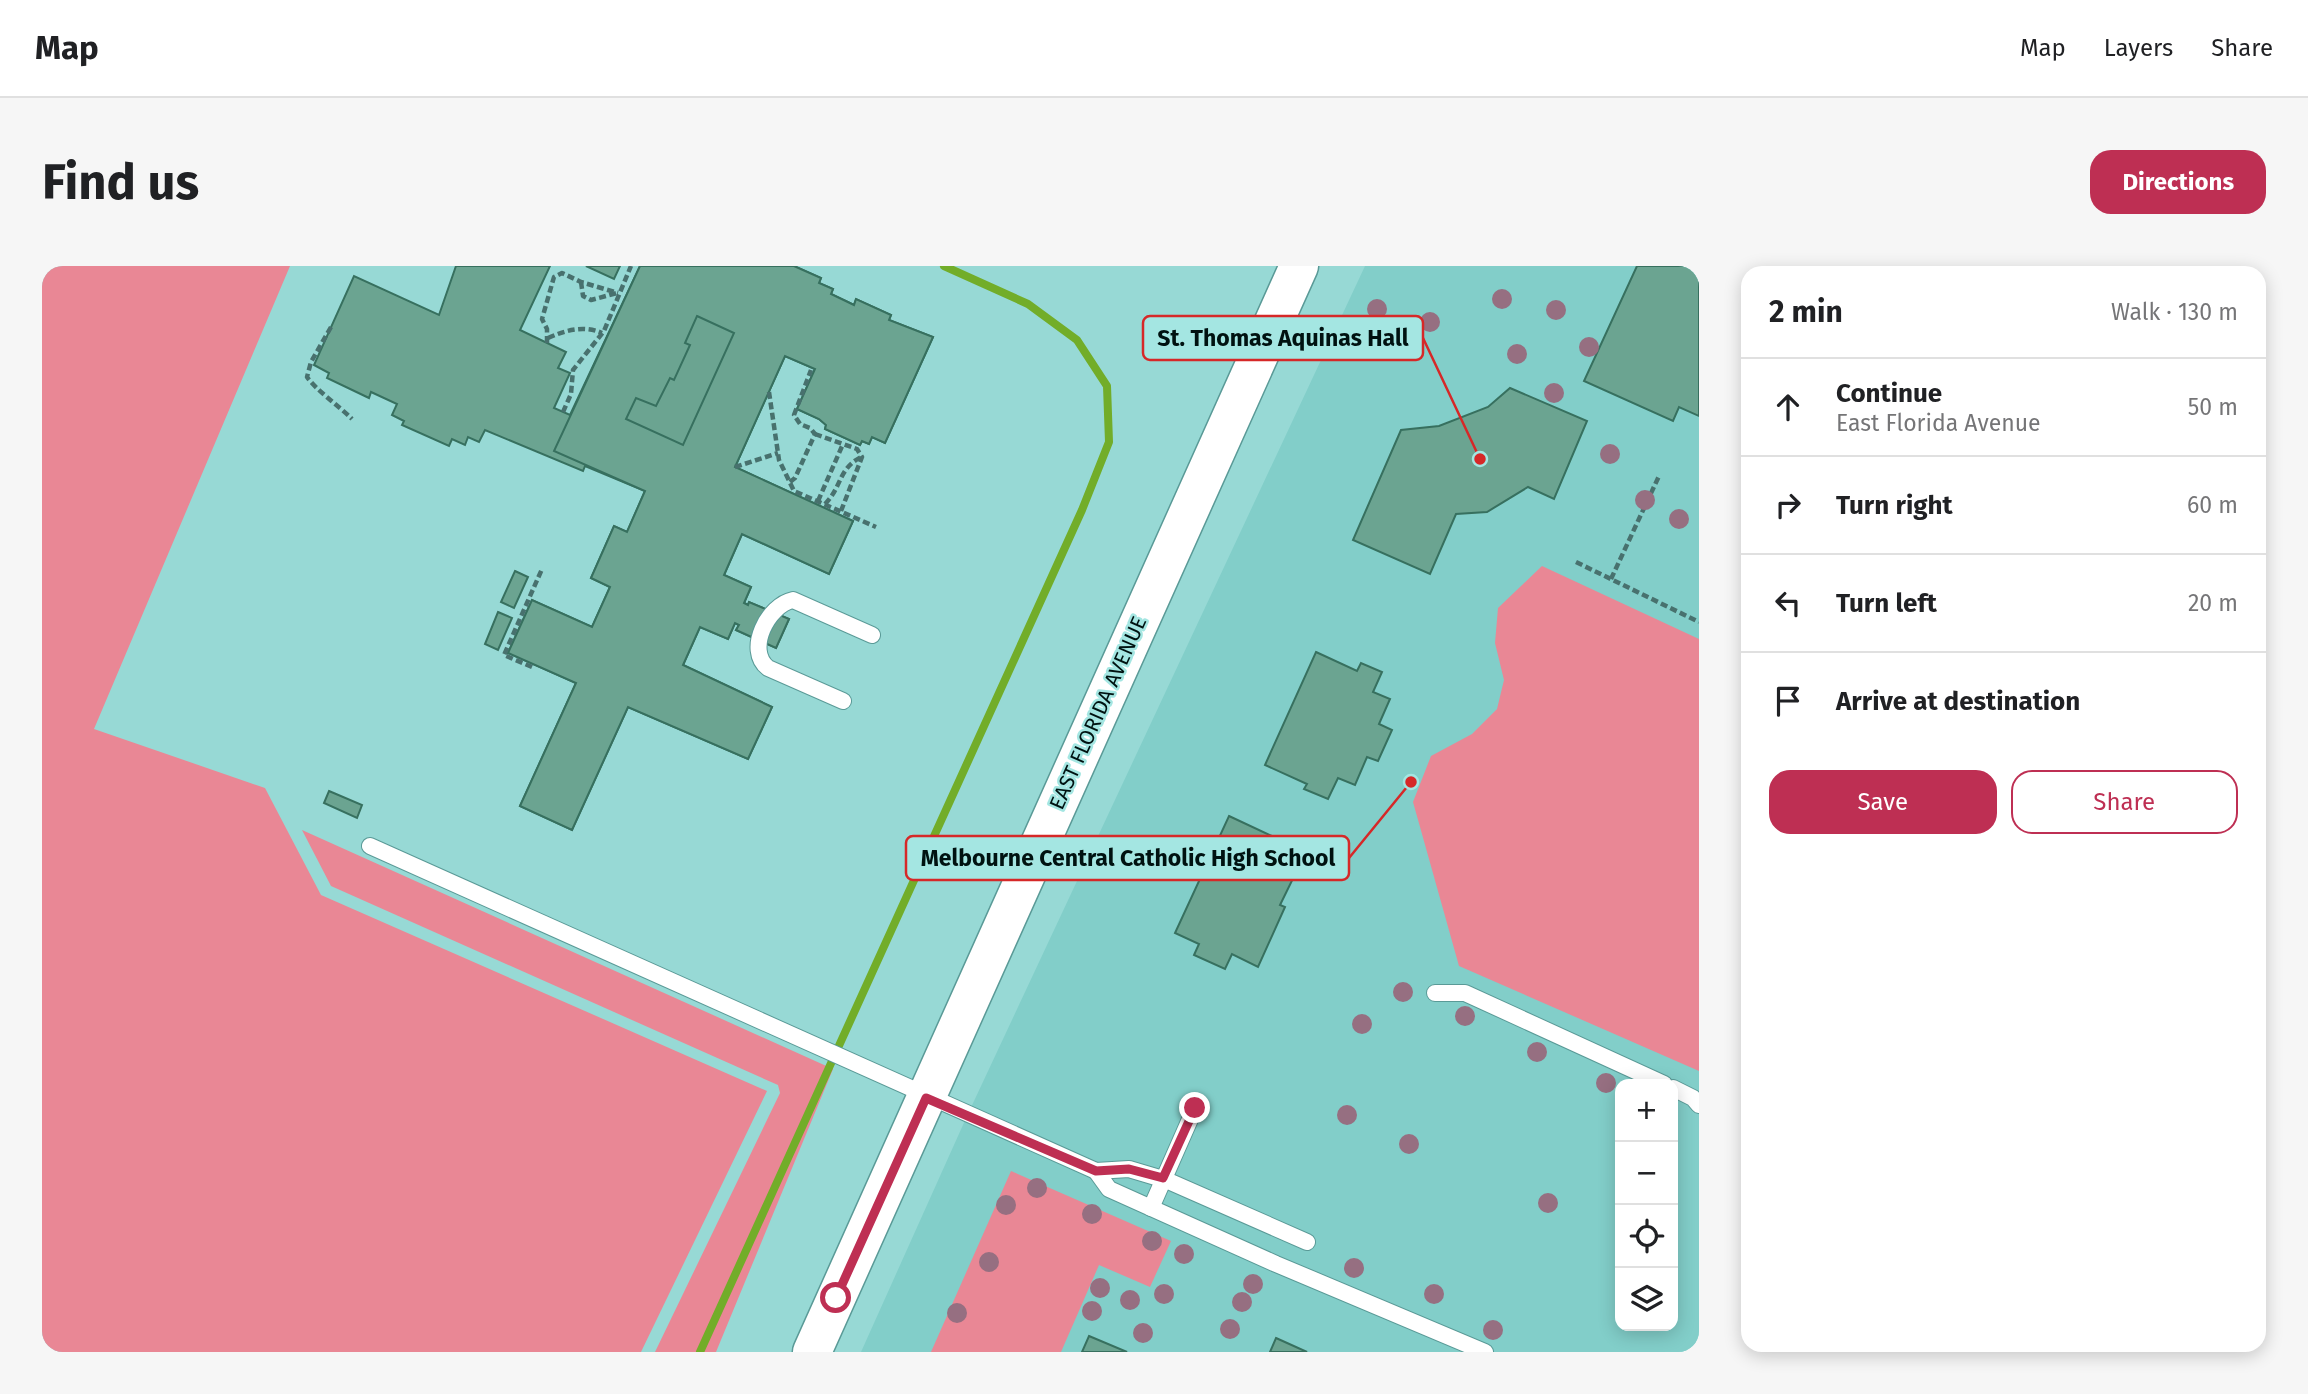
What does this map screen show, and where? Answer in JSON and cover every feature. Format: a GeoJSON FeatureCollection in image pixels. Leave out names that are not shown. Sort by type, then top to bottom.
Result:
{"type":"FeatureCollection","features":[{"type":"Feature","properties":{"kind":"street","name":"EAST FLORIDA AVENUE"},"geometry":{"type":"LineString","coordinates":[[812,1352],[1299,266]]}},
{"type":"Feature","properties":{"kind":"lane"},"geometry":{"type":"LineString","coordinates":[[843,701],[768,668],[758,653],[759,640],[778,606],[793,600],[872,635]]}},
{"type":"Feature","properties":{"kind":"lane"},"geometry":{"type":"LineString","coordinates":[[370,846],[926,1098],[1096,1171],[1129,1169],[1163,1178],[1307,1242]]}},
{"type":"Feature","properties":{"kind":"lane"},"geometry":{"type":"LineString","coordinates":[[1436,993],[1465,993],[1653,1079]]}},
{"type":"Feature","properties":{"kind":"lane"},"geometry":{"type":"LineString","coordinates":[[1678,1090],[1699,1104]]}},
{"type":"Feature","properties":{"kind":"lane"},"geometry":{"type":"LineString","coordinates":[[1151,1208],[1195,1108]]}},
{"type":"Feature","properties":{"kind":"lane"},"geometry":{"type":"LineString","coordinates":[[1096,1171],[1109,1189],[1276,1265],[1485,1352]]}},
{"type":"Feature","properties":{"kind":"path"},"geometry":{"type":"LineString","coordinates":[[563,412],[571,394],[573,370],[602,333],[631,266]]}},
{"type":"Feature","properties":{"kind":"path"},"geometry":{"type":"LineString","coordinates":[[602,333],[591,328],[561,332],[547,340],[542,319],[554,276],[562,273],[618,293]]}},
{"type":"Feature","properties":{"kind":"path"},"geometry":{"type":"LineString","coordinates":[[581,282],[583,296],[591,300],[618,293]]}},
{"type":"Feature","properties":{"kind":"path"},"geometry":{"type":"LineString","coordinates":[[331,327],[311,362],[307,377],[314,387],[329,395],[352,419]]}},
{"type":"Feature","properties":{"kind":"path"},"geometry":{"type":"LineString","coordinates":[[810,370],[793,415],[800,425],[857,449],[862,457]]}},
{"type":"Feature","properties":{"kind":"path"},"geometry":{"type":"LineString","coordinates":[[769,391],[778,453],[794,491],[876,527]]}},
{"type":"Feature","properties":{"kind":"path"},"geometry":{"type":"LineString","coordinates":[[790,482],[795,478],[815,433]]}},
{"type":"Feature","properties":{"kind":"path"},"geometry":{"type":"LineString","coordinates":[[818,501],[843,444]]}},
{"type":"Feature","properties":{"kind":"path"},"geometry":{"type":"LineString","coordinates":[[735,467],[778,453]]}},
{"type":"Feature","properties":{"kind":"path"},"geometry":{"type":"LineString","coordinates":[[825,504],[836,493],[845,468],[862,457]]}},
{"type":"Feature","properties":{"kind":"path"},"geometry":{"type":"LineString","coordinates":[[841,511],[862,457]]}},
{"type":"Feature","properties":{"kind":"path"},"geometry":{"type":"LineString","coordinates":[[1611,579],[1659,476]]}},
{"type":"Feature","properties":{"kind":"path"},"geometry":{"type":"LineString","coordinates":[[1576,562],[1699,622]]}},
{"type":"Feature","properties":{"kind":"path"},"geometry":{"type":"LineString","coordinates":[[532,667],[504,655],[542,569]]}},
{"type":"Feature","properties":{"kind":"shaded area"},"geometry":{"type":"Polygon","coordinates":[[[42,266],[290,266],[94,729],[265,788],[321,895],[767,1091],[641,1352],[42,1352],[42,266]]]}},
{"type":"Feature","properties":{"kind":"shaded area"},"geometry":{"type":"Polygon","coordinates":[[[1365,266],[1699,266],[1699,1352],[861,1352],[967,1116],[1365,266]]]}},
{"type":"Feature","properties":{"kind":"shaded area"},"geometry":{"type":"Polygon","coordinates":[[[1542,566],[1699,639],[1699,1071],[1459,966],[1413,802],[1431,756],[1472,734],[1497,709],[1504,680],[1495,643],[1498,608],[1542,566]]]}},
{"type":"Feature","properties":{"kind":"shaded area"},"geometry":{"type":"Polygon","coordinates":[[[302,830],[833,1069],[716,1352],[655,1352],[780,1093],[778,1085],[331,886],[302,830]]]}},
{"type":"Feature","properties":{"kind":"shaded area"},"geometry":{"type":"Polygon","coordinates":[[[1011,1171],[1171,1241],[1150,1287],[1099,1265],[1061,1352],[931,1352],[1011,1171]]]}},
{"type":"Feature","properties":{"kind":"building"},"geometry":{"type":"Polygon","coordinates":[[[456,266],[550,266],[520,330],[566,352],[558,368],[570,373],[554,408],[570,415],[640,266],[794,266],[821,278],[819,283],[833,289],[831,294],[854,305],[856,299],[891,315],[889,320],[933,337],[885,443],[872,437],[869,444],[862,441],[860,445],[825,429],[826,425],[819,419],[797,409],[815,369],[785,356],[735,467],[853,521],[829,574],[742,534],[724,575],[751,587],[744,603],[748,605],[749,602],[789,619],[776,648],[736,630],[739,625],[735,623],[728,639],[700,627],[683,665],[772,707],[748,759],[628,707],[572,830],[520,806],[576,683],[508,653],[532,600],[592,627],[610,587],[591,578],[614,526],[627,532],[645,491],[585,466],[583,471],[485,430],[479,442],[468,437],[465,445],[452,439],[449,446],[402,425],[404,421],[392,415],[397,404],[371,392],[369,398],[327,378],[329,373],[314,365],[354,276],[439,315],[456,266]]]}},
{"type":"Feature","properties":{"kind":"building"},"geometry":{"type":"Polygon","coordinates":[[[586,266],[620,266],[614,279],[586,266]]]}},
{"type":"Feature","properties":{"kind":"building"},"geometry":{"type":"Polygon","coordinates":[[[640,266],[794,266],[821,278],[819,283],[833,289],[831,294],[854,305],[856,299],[891,315],[889,320],[933,337],[885,443],[872,437],[869,444],[862,441],[860,445],[825,429],[826,425],[819,419],[797,409],[815,369],[785,356],[735,467],[853,521],[829,574],[742,534],[724,575],[751,587],[744,603],[748,605],[749,602],[789,619],[776,648],[736,630],[739,625],[735,623],[728,639],[700,627],[683,665],[772,707],[748,759],[628,707],[572,830],[520,806],[576,683],[508,653],[532,600],[592,627],[610,587],[591,578],[614,526],[627,532],[645,491],[554,451],[640,266]],[[697,316],[685,343],[690,345],[674,380],[670,378],[656,406],[636,398],[626,419],[683,445],[734,333],[697,316]]]}},
{"type":"Feature","properties":{"kind":"building"},"geometry":{"type":"Polygon","coordinates":[[[1637,266],[1699,266],[1699,416],[1679,407],[1673,421],[1584,381],[1637,266]]]}},
{"type":"Feature","properties":{"kind":"building"},"geometry":{"type":"Polygon","coordinates":[[[1510,388],[1587,421],[1554,499],[1528,487],[1487,512],[1456,514],[1430,574],[1353,540],[1401,430],[1439,426],[1488,407],[1510,388]]]}},
{"type":"Feature","properties":{"kind":"building"},"geometry":{"type":"Polygon","coordinates":[[[515,571],[528,577],[514,608],[501,602],[515,571]]]}},
{"type":"Feature","properties":{"kind":"building"},"geometry":{"type":"Polygon","coordinates":[[[498,612],[512,618],[498,650],[485,644],[498,612]]]}},
{"type":"Feature","properties":{"kind":"building"},"geometry":{"type":"Polygon","coordinates":[[[1316,652],[1357,671],[1361,663],[1382,672],[1373,692],[1390,699],[1379,724],[1392,730],[1378,761],[1367,757],[1355,785],[1338,778],[1328,799],[1304,789],[1307,784],[1265,765],[1316,652]]]}},
{"type":"Feature","properties":{"kind":"building"},"geometry":{"type":"Polygon","coordinates":[[[329,791],[362,805],[357,818],[324,803],[329,791]]]}},
{"type":"Feature","properties":{"kind":"building"},"geometry":{"type":"Polygon","coordinates":[[[1229,816],[1306,852],[1280,905],[1285,907],[1258,967],[1232,954],[1225,969],[1194,955],[1199,944],[1175,933],[1229,816]]]}},
{"type":"Feature","properties":{"kind":"building"},"geometry":{"type":"Polygon","coordinates":[[[1089,1336],[1127,1352],[1082,1352],[1089,1336]]]}},
{"type":"Feature","properties":{"kind":"building"},"geometry":{"type":"Polygon","coordinates":[[[1276,1338],[1307,1352],[1270,1352],[1276,1338]]]}},
{"type":"Feature","properties":{"kind":"waterway"},"geometry":{"type":"LineString","coordinates":[[700,1352],[1082,510],[1109,442],[1107,386],[1077,340],[1028,304],[944,266]]}},
{"type":"Feature","properties":{"kind":"place","name":"St. Thomas Aquinas Hall"},"geometry":{"type":"Point","coordinates":[1480,459]}},
{"type":"Feature","properties":{"kind":"place","name":"Melbourne Central Catholic High School"},"geometry":{"type":"Point","coordinates":[1411,782]}},
{"type":"Feature","properties":{"kind":"route"},"geometry":{"type":"LineString","coordinates":[[836,1298],[926,1098],[1096,1171],[1129,1169],[1163,1178],[1195,1108]]}}]}
